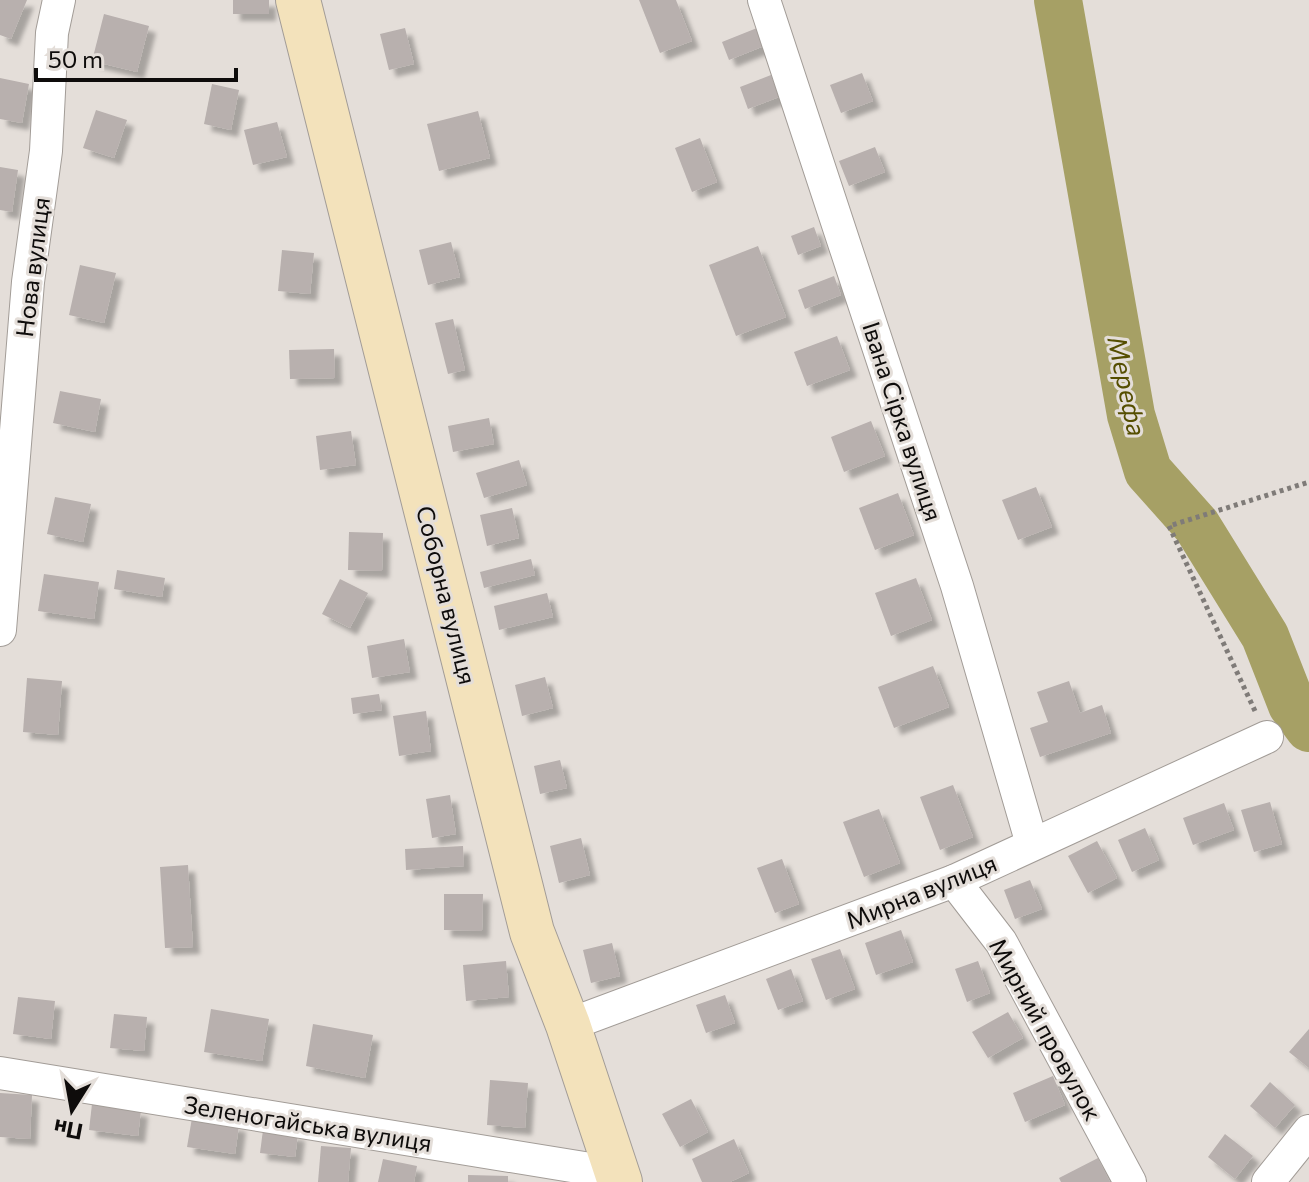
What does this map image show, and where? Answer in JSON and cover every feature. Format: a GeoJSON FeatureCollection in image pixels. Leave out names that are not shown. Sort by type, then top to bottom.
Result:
{"type":"FeatureCollection","features":[{"type":"Feature","properties":{"kind":"street","name":"Нова вулиця"},"geometry":{"type":"LineString","coordinates":[[0,630],[28,282],[46,151],[52,33],[59,0]]}},
{"type":"Feature","properties":{"kind":"street","name":"Соборна вулиця"},"geometry":{"type":"LineString","coordinates":[[298,0],[532,932],[568,1025],[618,1177]]}},
{"type":"Feature","properties":{"kind":"street","name":"Івана Сірка вулиця"},"geometry":{"type":"LineString","coordinates":[[764,0],[957,586],[1032,844]]}},
{"type":"Feature","properties":{"kind":"street","name":"Мирна вулиця"},"geometry":{"type":"LineString","coordinates":[[568,1025],[954,881],[1267,737]]}},
{"type":"Feature","properties":{"kind":"street","name":"Мирний провулок"},"geometry":{"type":"LineString","coordinates":[[954,881],[1001,942],[1130,1182]]}},
{"type":"Feature","properties":{"kind":"street","name":"Зеленогайська вулиця"},"geometry":{"type":"LineString","coordinates":[[0,1073],[618,1177]]}},
{"type":"Feature","properties":{"kind":"street"},"geometry":{"type":"LineString","coordinates":[[1268,1182],[1309,1131]]}},
{"type":"Feature","properties":{"kind":"path"},"geometry":{"type":"LineString","coordinates":[[1267,737],[1169,526],[1309,482]]}},
{"type":"Feature","properties":{"kind":"building"},"geometry":{"type":"Polygon","coordinates":[[[0,0],[27,0],[11,39],[0,35],[0,0]]]}},
{"type":"Feature","properties":{"kind":"building"},"geometry":{"type":"Polygon","coordinates":[[[233,0],[269,0],[269,14],[233,14],[233,0]]]}},
{"type":"Feature","properties":{"kind":"building"},"geometry":{"type":"Polygon","coordinates":[[[639,0],[676,0],[692,41],[660,53],[639,0]]]}},
{"type":"Feature","properties":{"kind":"building"},"geometry":{"type":"Polygon","coordinates":[[[104,14],[149,26],[137,72],[92,61],[104,14]]]}},
{"type":"Feature","properties":{"kind":"building"},"geometry":{"type":"Polygon","coordinates":[[[405,28],[414,64],[389,70],[380,34],[405,28]]]}},
{"type":"Feature","properties":{"kind":"building"},"geometry":{"type":"Polygon","coordinates":[[[757,28],[764,46],[729,60],[722,42],[757,28]]]}},
{"type":"Feature","properties":{"kind":"building"},"geometry":{"type":"Polygon","coordinates":[[[862,73],[873,101],[841,113],[830,85],[862,73]]]}},
{"type":"Feature","properties":{"kind":"building"},"geometry":{"type":"Polygon","coordinates":[[[771,75],[779,97],[748,109],[740,87],[771,75]]]}},
{"type":"Feature","properties":{"kind":"building"},"geometry":{"type":"Polygon","coordinates":[[[0,78],[29,84],[22,123],[0,119],[0,78]]]}},
{"type":"Feature","properties":{"kind":"building"},"geometry":{"type":"Polygon","coordinates":[[[212,84],[239,90],[231,130],[204,124],[212,84]]]}},
{"type":"Feature","properties":{"kind":"building"},"geometry":{"type":"Polygon","coordinates":[[[96,110],[127,120],[114,158],[83,148],[96,110]]]}},
{"type":"Feature","properties":{"kind":"building"},"geometry":{"type":"Polygon","coordinates":[[[478,111],[490,158],[439,171],[427,124],[478,111]]]}},
{"type":"Feature","properties":{"kind":"building"},"geometry":{"type":"Polygon","coordinates":[[[277,122],[287,157],[253,165],[244,130],[277,122]]]}},
{"type":"Feature","properties":{"kind":"building"},"geometry":{"type":"Polygon","coordinates":[[[700,138],[717,182],[692,192],[675,148],[700,138]]]}},
{"type":"Feature","properties":{"kind":"building"},"geometry":{"type":"Polygon","coordinates":[[[875,147],[885,172],[849,186],[839,161],[875,147]]]}},
{"type":"Feature","properties":{"kind":"building"},"geometry":{"type":"Polygon","coordinates":[[[0,167],[18,170],[12,212],[0,210],[0,167]]]}},
{"type":"Feature","properties":{"kind":"building"},"geometry":{"type":"Polygon","coordinates":[[[814,227],[821,246],[798,255],[791,236],[814,227]]]}},
{"type":"Feature","properties":{"kind":"building"},"geometry":{"type":"Polygon","coordinates":[[[451,242],[460,277],[428,285],[419,250],[451,242]]]}},
{"type":"Feature","properties":{"kind":"building"},"geometry":{"type":"Polygon","coordinates":[[[758,246],[786,317],[736,336],[709,265],[758,246]]]}},
{"type":"Feature","properties":{"kind":"building"},"geometry":{"type":"Polygon","coordinates":[[[282,250],[314,253],[310,294],[278,291],[282,250]]]}},
{"type":"Feature","properties":{"kind":"building"},"geometry":{"type":"Polygon","coordinates":[[[80,265],[116,273],[104,323],[69,315],[80,265]]]}},
{"type":"Feature","properties":{"kind":"building"},"geometry":{"type":"Polygon","coordinates":[[[834,276],[841,295],[805,309],[798,290],[834,276]]]}},
{"type":"Feature","properties":{"kind":"building"},"geometry":{"type":"Polygon","coordinates":[[[453,319],[465,370],[448,374],[435,323],[453,319]]]}},
{"type":"Feature","properties":{"kind":"building"},"geometry":{"type":"Polygon","coordinates":[[[837,336],[850,370],[807,386],[794,352],[837,336]]]}},
{"type":"Feature","properties":{"kind":"building"},"geometry":{"type":"Polygon","coordinates":[[[334,349],[335,378],[290,379],[289,350],[334,349]]]}},
{"type":"Feature","properties":{"kind":"building"},"geometry":{"type":"Polygon","coordinates":[[[60,391],[101,399],[95,432],[53,423],[60,391]]]}},
{"type":"Feature","properties":{"kind":"building"},"geometry":{"type":"Polygon","coordinates":[[[489,418],[494,444],[453,452],[448,426],[489,418]]]}},
{"type":"Feature","properties":{"kind":"building"},"geometry":{"type":"Polygon","coordinates":[[[871,421],[885,456],[844,472],[831,437],[871,421]]]}},
{"type":"Feature","properties":{"kind":"building"},"geometry":{"type":"Polygon","coordinates":[[[351,431],[356,465],[320,470],[316,436],[351,431]]]}},
{"type":"Feature","properties":{"kind":"building"},"geometry":{"type":"Polygon","coordinates":[[[519,460],[527,485],[484,498],[476,473],[519,460]]]}},
{"type":"Feature","properties":{"kind":"building"},"geometry":{"type":"Polygon","coordinates":[[[1036,487],[1052,527],[1018,540],[1002,500],[1036,487]]]}},
{"type":"Feature","properties":{"kind":"building"},"geometry":{"type":"Polygon","coordinates":[[[898,493],[914,535],[875,550],[859,508],[898,493]]]}},
{"type":"Feature","properties":{"kind":"building"},"geometry":{"type":"Polygon","coordinates":[[[55,497],[91,504],[83,542],[47,534],[55,497]]]}},
{"type":"Feature","properties":{"kind":"building"},"geometry":{"type":"Polygon","coordinates":[[[512,508],[519,538],[487,546],[480,515],[512,508]]]}},
{"type":"Feature","properties":{"kind":"building"},"geometry":{"type":"Polygon","coordinates":[[[349,532],[383,533],[382,571],[348,570],[349,532]]]}},
{"type":"Feature","properties":{"kind":"building"},"geometry":{"type":"Polygon","coordinates":[[[531,559],[535,575],[484,588],[480,572],[531,559]]]}},
{"type":"Feature","properties":{"kind":"building"},"geometry":{"type":"Polygon","coordinates":[[[117,570],[165,578],[162,597],[114,589],[117,570]]]}},
{"type":"Feature","properties":{"kind":"building"},"geometry":{"type":"Polygon","coordinates":[[[44,574],[99,582],[94,619],[38,611],[44,574]]]}},
{"type":"Feature","properties":{"kind":"building"},"geometry":{"type":"Polygon","coordinates":[[[916,578],[932,620],[891,636],[875,593],[916,578]]]}},
{"type":"Feature","properties":{"kind":"building"},"geometry":{"type":"Polygon","coordinates":[[[340,579],[368,593],[350,628],[322,614],[340,579]]]}},
{"type":"Feature","properties":{"kind":"building"},"geometry":{"type":"Polygon","coordinates":[[[547,593],[553,617],[499,630],[494,606],[547,593]]]}},
{"type":"Feature","properties":{"kind":"building"},"geometry":{"type":"Polygon","coordinates":[[[404,639],[410,672],[372,678],[367,646],[404,639]]]}},
{"type":"Feature","properties":{"kind":"building"},"geometry":{"type":"Polygon","coordinates":[[[933,666],[949,707],[894,728],[878,687],[933,666]]]}},
{"type":"Feature","properties":{"kind":"building"},"geometry":{"type":"Polygon","coordinates":[[[545,677],[553,708],[522,716],[515,685],[545,677]]]}},
{"type":"Feature","properties":{"kind":"building"},"geometry":{"type":"Polygon","coordinates":[[[27,678],[62,681],[58,735],[23,732],[27,678]]]}},
{"type":"Feature","properties":{"kind":"building"},"geometry":{"type":"Polygon","coordinates":[[[1069,681],[1080,713],[1102,705],[1111,733],[1040,757],[1030,728],[1048,722],[1037,692],[1069,681]]]}},
{"type":"Feature","properties":{"kind":"building"},"geometry":{"type":"Polygon","coordinates":[[[379,694],[382,710],[353,714],[351,698],[379,694]]]}},
{"type":"Feature","properties":{"kind":"building"},"geometry":{"type":"Polygon","coordinates":[[[426,711],[431,751],[399,756],[393,716],[426,711]]]}},
{"type":"Feature","properties":{"kind":"building"},"geometry":{"type":"Polygon","coordinates":[[[560,760],[567,788],[540,794],[534,766],[560,760]]]}},
{"type":"Feature","properties":{"kind":"building"},"geometry":{"type":"Polygon","coordinates":[[[953,785],[973,837],[940,850],[920,797],[953,785]]]}},
{"type":"Feature","properties":{"kind":"building"},"geometry":{"type":"Polygon","coordinates":[[[450,795],[456,834],[432,838],[426,799],[450,795]]]}},
{"type":"Feature","properties":{"kind":"building"},"geometry":{"type":"Polygon","coordinates":[[[1270,802],[1282,844],[1254,852],[1241,810],[1270,802]]]}},
{"type":"Feature","properties":{"kind":"building"},"geometry":{"type":"Polygon","coordinates":[[[1224,803],[1234,830],[1193,845],[1183,818],[1224,803]]]}},
{"type":"Feature","properties":{"kind":"building"},"geometry":{"type":"Polygon","coordinates":[[[879,809],[900,863],[864,877],[843,822],[879,809]]]}},
{"type":"Feature","properties":{"kind":"building"},"geometry":{"type":"Polygon","coordinates":[[[1145,828],[1159,860],[1132,872],[1118,840],[1145,828]]]}},
{"type":"Feature","properties":{"kind":"building"},"geometry":{"type":"Polygon","coordinates":[[[581,838],[590,875],[559,883],[550,846],[581,838]]]}},
{"type":"Feature","properties":{"kind":"building"},"geometry":{"type":"Polygon","coordinates":[[[1097,841],[1117,878],[1088,893],[1068,856],[1097,841]]]}},
{"type":"Feature","properties":{"kind":"building"},"geometry":{"type":"Polygon","coordinates":[[[463,846],[464,866],[406,870],[405,849],[463,846]]]}},
{"type":"Feature","properties":{"kind":"building"},"geometry":{"type":"Polygon","coordinates":[[[782,859],[799,904],[775,913],[757,868],[782,859]]]}},
{"type":"Feature","properties":{"kind":"building"},"geometry":{"type":"Polygon","coordinates":[[[188,865],[193,947],[165,948],[160,867],[188,865]]]}},
{"type":"Feature","properties":{"kind":"building"},"geometry":{"type":"Polygon","coordinates":[[[1030,880],[1042,909],[1015,919],[1004,890],[1030,880]]]}},
{"type":"Feature","properties":{"kind":"building"},"geometry":{"type":"Polygon","coordinates":[[[444,894],[483,894],[482,931],[444,930],[444,894]]]}},
{"type":"Feature","properties":{"kind":"building"},"geometry":{"type":"Polygon","coordinates":[[[901,930],[913,962],[876,975],[865,943],[901,930]]]}},
{"type":"Feature","properties":{"kind":"building"},"geometry":{"type":"Polygon","coordinates":[[[612,943],[620,976],[591,983],[583,950],[612,943]]]}},
{"type":"Feature","properties":{"kind":"building"},"geometry":{"type":"Polygon","coordinates":[[[840,949],[855,989],[826,1000],[811,959],[840,949]]]}},
{"type":"Feature","properties":{"kind":"building"},"geometry":{"type":"Polygon","coordinates":[[[506,961],[509,997],[466,1001],[463,965],[506,961]]]}},
{"type":"Feature","properties":{"kind":"building"},"geometry":{"type":"Polygon","coordinates":[[[978,961],[990,993],[967,1002],[955,969],[978,961]]]}},
{"type":"Feature","properties":{"kind":"building"},"geometry":{"type":"Polygon","coordinates":[[[791,969],[803,1001],[778,1010],[766,979],[791,969]]]}},
{"type":"Feature","properties":{"kind":"building"},"geometry":{"type":"Polygon","coordinates":[[[725,995],[735,1023],[706,1033],[696,1005],[725,995]]]}},
{"type":"Feature","properties":{"kind":"building"},"geometry":{"type":"Polygon","coordinates":[[[18,997],[55,1001],[51,1039],[13,1034],[18,997]]]}},
{"type":"Feature","properties":{"kind":"building"},"geometry":{"type":"Polygon","coordinates":[[[211,1009],[269,1019],[262,1061],[204,1052],[211,1009]]]}},
{"type":"Feature","properties":{"kind":"building"},"geometry":{"type":"Polygon","coordinates":[[[1008,1012],[1023,1038],[988,1058],[972,1032],[1008,1012]]]}},
{"type":"Feature","properties":{"kind":"building"},"geometry":{"type":"Polygon","coordinates":[[[114,1014],[147,1017],[144,1051],[110,1048],[114,1014]]]}},
{"type":"Feature","properties":{"kind":"building"},"geometry":{"type":"Polygon","coordinates":[[[313,1024],[373,1035],[365,1078],[306,1066],[313,1024]]]}},
{"type":"Feature","properties":{"kind":"building"},"geometry":{"type":"Polygon","coordinates":[[[1309,1029],[1309,1068],[1289,1052],[1309,1029]]]}},
{"type":"Feature","properties":{"kind":"building"},"geometry":{"type":"Polygon","coordinates":[[[1053,1076],[1065,1105],[1025,1122],[1013,1093],[1053,1076]]]}},
{"type":"Feature","properties":{"kind":"building"},"geometry":{"type":"Polygon","coordinates":[[[490,1080],[528,1083],[525,1128],[487,1125],[490,1080]]]}},
{"type":"Feature","properties":{"kind":"building"},"geometry":{"type":"Polygon","coordinates":[[[1270,1082],[1295,1105],[1275,1128],[1250,1106],[1270,1082]]]}},
{"type":"Feature","properties":{"kind":"building"},"geometry":{"type":"Polygon","coordinates":[[[0,1093],[32,1095],[30,1139],[0,1137],[0,1093]]]}},
{"type":"Feature","properties":{"kind":"building"},"geometry":{"type":"Polygon","coordinates":[[[691,1099],[708,1132],[680,1147],[662,1114],[691,1099]]]}},
{"type":"Feature","properties":{"kind":"building"},"geometry":{"type":"Polygon","coordinates":[[[92,1104],[141,1110],[138,1136],[89,1130],[92,1104]]]}},
{"type":"Feature","properties":{"kind":"building"},"geometry":{"type":"Polygon","coordinates":[[[192,1118],[239,1125],[235,1154],[187,1147],[192,1118]]]}},
{"type":"Feature","properties":{"kind":"building"},"geometry":{"type":"Polygon","coordinates":[[[263,1130],[298,1134],[295,1157],[260,1153],[263,1130]]]}},
{"type":"Feature","properties":{"kind":"building"},"geometry":{"type":"Polygon","coordinates":[[[1225,1134],[1253,1156],[1235,1179],[1208,1157],[1225,1134]]]}},
{"type":"Feature","properties":{"kind":"building"},"geometry":{"type":"Polygon","coordinates":[[[734,1139],[749,1173],[730,1182],[702,1182],[692,1159],[734,1139]]]}},
{"type":"Feature","properties":{"kind":"building"},"geometry":{"type":"Polygon","coordinates":[[[321,1146],[351,1148],[348,1182],[318,1182],[321,1146]]]}},
{"type":"Feature","properties":{"kind":"building"},"geometry":{"type":"Polygon","coordinates":[[[1098,1158],[1110,1182],[1061,1182],[1059,1178],[1098,1158]]]}},
{"type":"Feature","properties":{"kind":"building"},"geometry":{"type":"Polygon","coordinates":[[[383,1159],[417,1166],[414,1182],[378,1182],[383,1159]]]}},
{"type":"Feature","properties":{"kind":"building"},"geometry":{"type":"Polygon","coordinates":[[[468,1175],[508,1176],[508,1182],[468,1182],[468,1175]]]}},
{"type":"Feature","properties":{"kind":"waterway","name":"Мерефа"},"geometry":{"type":"LineString","coordinates":[[1058,0],[1131,415],[1148,471],[1197,526],[1265,636],[1292,705],[1309,728]]}}]}
